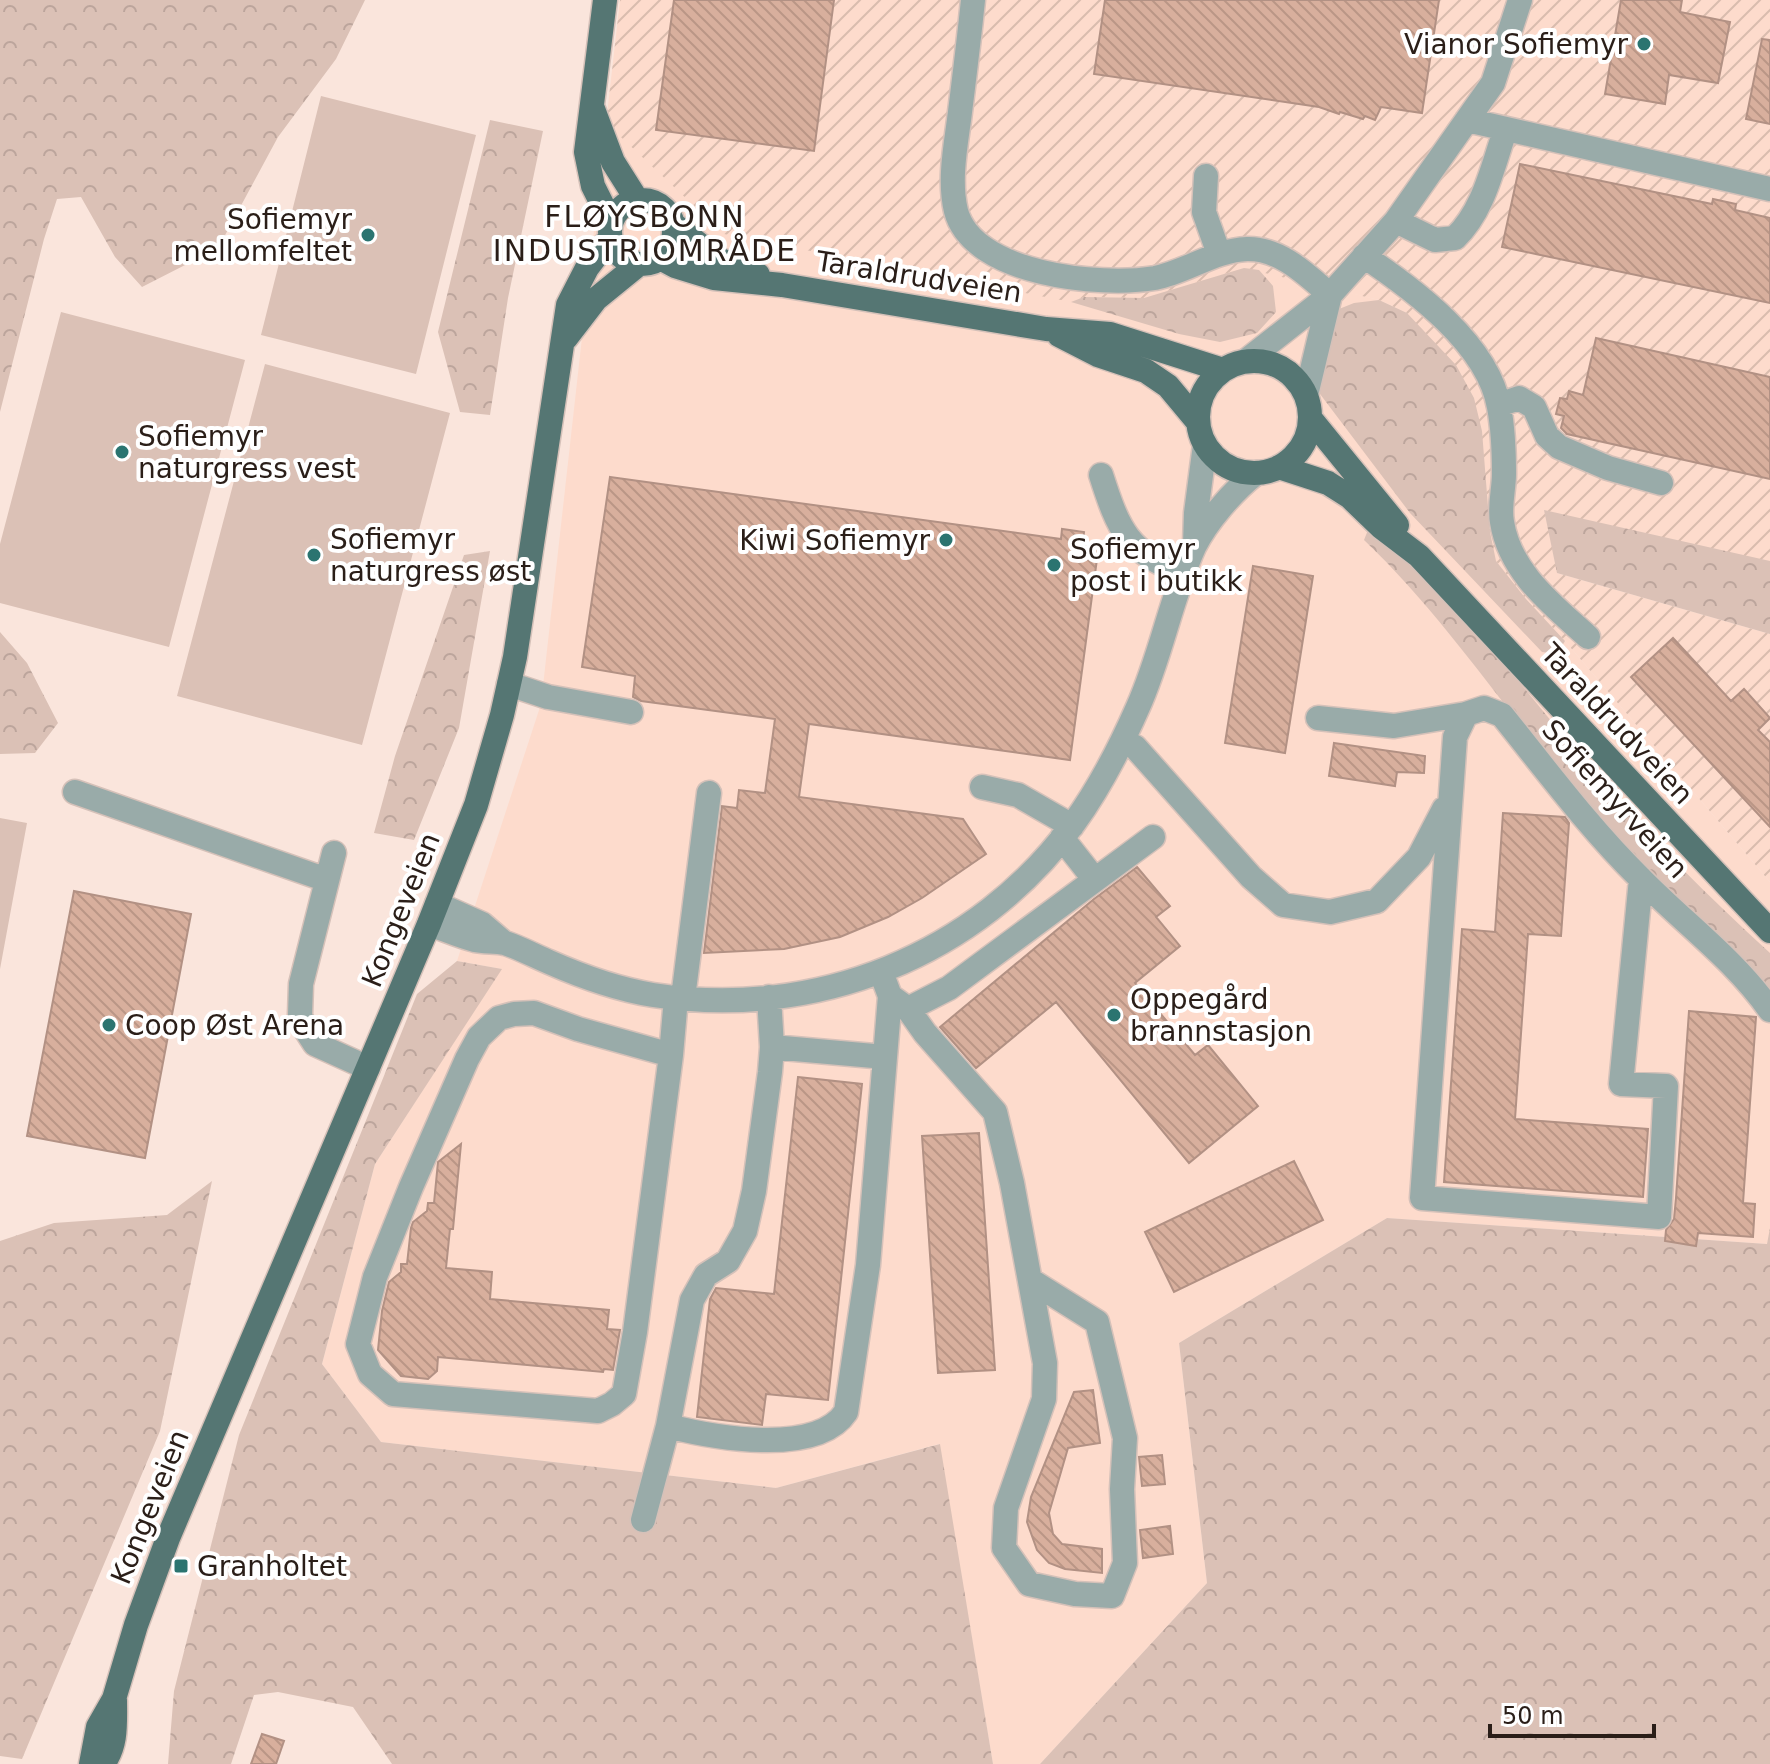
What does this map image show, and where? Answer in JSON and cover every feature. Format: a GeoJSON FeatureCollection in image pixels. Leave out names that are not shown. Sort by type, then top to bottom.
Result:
{"type":"FeatureCollection","features":[{"type":"Feature","properties":{"kind":"main road"},"geometry":{"type":"LineString","coordinates":[[605,0],[586,152],[593,186],[621,257],[650,261],[672,243],[673,224],[669,213],[649,200],[637,200],[621,207],[611,230]]}},
{"type":"Feature","properties":{"kind":"main road"},"geometry":{"type":"LineString","coordinates":[[591,105],[613,162],[637,200]]}},
{"type":"Feature","properties":{"kind":"main road","name":"Taraldrudveien"},"geometry":{"type":"LineString","coordinates":[[673,224],[718,259],[782,285]]}},
{"type":"Feature","properties":{"kind":"main road","name":"Kongeveien"},"geometry":{"type":"LineString","coordinates":[[91,1764],[98,1727],[114,1699],[136,1625],[168,1538],[433,914],[476,805],[509,684],[520,625],[568,305],[611,230]]}},
{"type":"Feature","properties":{"kind":"main road","name":"Kongeveien"},"geometry":{"type":"LineString","coordinates":[[564,340],[596,299],[650,261]]}},
{"type":"Feature","properties":{"kind":"main road","name":"Taraldrudveien"},"geometry":{"type":"LineString","coordinates":[[650,261],[714,278],[782,285],[1046,329],[1110,334],[1235,365]]}},
{"type":"Feature","properties":{"kind":"main road","name":"Taraldrudveien"},"geometry":{"type":"LineString","coordinates":[[1046,329],[1098,355],[1146,371],[1168,386],[1201,434]]}},
{"type":"Feature","properties":{"kind":"main road"},"geometry":{"type":"LineString","coordinates":[[1258,361],[1282,368],[1300,384],[1308,406],[1309,430],[1302,447],[1267,470],[1228,467],[1212,455],[1201,434],[1201,397],[1209,383],[1235,365],[1258,361]]}},
{"type":"Feature","properties":{"kind":"main road","name":"Taraldrudveien"},"geometry":{"type":"LineString","coordinates":[[1308,406],[1419,556],[1770,931]]}},
{"type":"Feature","properties":{"kind":"main road","name":"Taraldrudveien"},"geometry":{"type":"LineString","coordinates":[[1267,470],[1328,483],[1350,497],[1381,527],[1419,556]]}},
{"type":"Feature","properties":{"kind":"main road","name":"Kongeveien"},"geometry":{"type":"LineString","coordinates":[[103,1764],[110,1755],[115,1733],[114,1699]]}},
{"type":"Feature","properties":{"kind":"street"},"geometry":{"type":"LineString","coordinates":[[973,0],[953,169],[956,212],[970,236],[992,254],[1030,269],[1073,277],[1118,280],[1155,278],[1199,265],[1219,254],[1248,249],[1274,254],[1298,267],[1330,295]]}},
{"type":"Feature","properties":{"kind":"street"},"geometry":{"type":"LineString","coordinates":[[1235,365],[1330,295],[1396,221],[1493,83],[1520,0]]}},
{"type":"Feature","properties":{"kind":"street"},"geometry":{"type":"LineString","coordinates":[[1467,120],[1770,189]]}},
{"type":"Feature","properties":{"kind":"street"},"geometry":{"type":"LineString","coordinates":[[1396,221],[1435,240],[1455,238],[1469,225],[1478,208],[1505,131]]}},
{"type":"Feature","properties":{"kind":"street"},"geometry":{"type":"LineString","coordinates":[[1206,176],[1204,212],[1219,254]]}},
{"type":"Feature","properties":{"kind":"street"},"geometry":{"type":"LineString","coordinates":[[1364,256],[1414,290],[1453,327],[1483,368],[1499,405],[1504,473],[1501,522],[1513,555],[1533,587],[1588,637]]}},
{"type":"Feature","properties":{"kind":"street"},"geometry":{"type":"LineString","coordinates":[[1308,406],[1330,295]]}},
{"type":"Feature","properties":{"kind":"street"},"geometry":{"type":"LineString","coordinates":[[1499,405],[1519,398],[1534,407],[1547,436],[1559,447],[1608,468],[1661,483]]}},
{"type":"Feature","properties":{"kind":"street"},"geometry":{"type":"LineString","coordinates":[[1195,545],[1201,434]]}},
{"type":"Feature","properties":{"kind":"street"},"geometry":{"type":"LineString","coordinates":[[433,914],[482,924],[504,943],[616,987],[680,998],[737,1001],[839,985],[881,972],[925,953],[966,929],[1019,886],[1067,832],[1097,789],[1144,694],[1195,545],[1226,500],[1267,470]]}},
{"type":"Feature","properties":{"kind":"street"},"geometry":{"type":"LineString","coordinates":[[1101,475],[1114,516],[1130,544],[1171,569],[1185,573]]}},
{"type":"Feature","properties":{"kind":"street"},"geometry":{"type":"LineString","coordinates":[[509,684],[548,697],[631,712]]}},
{"type":"Feature","properties":{"kind":"street","name":"Sofiemyrveien"},"geometry":{"type":"LineString","coordinates":[[1318,718],[1394,726],[1484,708],[1502,715],[1580,812],[1641,879],[1753,986],[1770,1010]]}},
{"type":"Feature","properties":{"kind":"street"},"geometry":{"type":"LineString","coordinates":[[1466,714],[1455,737],[1422,1198],[1659,1217],[1666,1086],[1621,1084],[1641,879]]}},
{"type":"Feature","properties":{"kind":"street"},"geometry":{"type":"LineString","coordinates":[[1123,741],[1135,747],[1251,877],[1283,905],[1330,912],[1377,901],[1419,857],[1450,795]]}},
{"type":"Feature","properties":{"kind":"street"},"geometry":{"type":"LineString","coordinates":[[982,787],[1018,795],[1067,832],[1095,880]]}},
{"type":"Feature","properties":{"kind":"street"},"geometry":{"type":"LineString","coordinates":[[75,792],[327,880]]}},
{"type":"Feature","properties":{"kind":"street"},"geometry":{"type":"LineString","coordinates":[[671,1055],[578,1029],[534,1013],[499,1018],[479,1037],[375,1277],[358,1344],[370,1374],[393,1394],[598,1411],[624,1394],[709,793]]}},
{"type":"Feature","properties":{"kind":"street"},"geometry":{"type":"LineString","coordinates":[[899,1002],[949,988],[1153,837]]}},
{"type":"Feature","properties":{"kind":"street"},"geometry":{"type":"LineString","coordinates":[[334,853],[301,984],[300,1015],[315,1044],[368,1068]]}},
{"type":"Feature","properties":{"kind":"street"},"geometry":{"type":"LineString","coordinates":[[881,972],[899,1002],[995,1112],[1045,1363],[1044,1399],[1006,1508],[1004,1548],[1029,1584],[1075,1594],[1112,1596],[1125,1563],[1122,1489],[1125,1438],[1097,1322],[1030,1280]]}},
{"type":"Feature","properties":{"kind":"street"},"geometry":{"type":"LineString","coordinates":[[643,1520],[668,1426],[692,1300],[706,1275],[728,1261],[745,1231],[754,1191],[772,1047],[769,997]]}},
{"type":"Feature","properties":{"kind":"street"},"geometry":{"type":"LineString","coordinates":[[668,1426],[740,1441],[782,1439],[817,1433],[840,1420],[846,1412],[868,1265],[885,1057],[899,1002]]}},
{"type":"Feature","properties":{"kind":"street"},"geometry":{"type":"LineString","coordinates":[[772,1047],[885,1057]]}},
{"type":"Feature","properties":{"kind":"shaded area","name":"FLØYSBONN INDUSTRIOMRÅDE"},"geometry":{"type":"Polygon","coordinates":[[[620,0],[1770,0],[1770,561],[1557,573],[1770,634],[1770,882],[1496,561],[1490,532],[1407,313],[1379,300],[1244,268],[1144,298],[1084,297],[1071,302],[724,234],[606,123],[620,0]]]}},
{"type":"Feature","properties":{"kind":"shaded area"},"geometry":{"type":"Polygon","coordinates":[[[606,123],[1259,270],[1379,300],[1407,313],[1526,599],[1770,882],[1770,1233],[1767,1244],[1387,1218],[1179,1343],[1207,1583],[1040,1764],[993,1764],[939,1444],[776,1488],[381,1442],[322,1364],[375,1164],[501,969],[457,961],[541,704],[606,123]]]}},
{"type":"Feature","properties":{"kind":"green space"},"geometry":{"type":"Polygon","coordinates":[[[0,0],[365,0],[336,59],[278,137],[223,239],[189,263],[142,287],[115,257],[81,197],[57,199],[0,412],[0,0]]]}},
{"type":"Feature","properties":{"kind":"green space","name":"Sofiemyr mellomfeltet"},"geometry":{"type":"Polygon","coordinates":[[[321,96],[476,135],[416,374],[261,335],[321,96]]]}},
{"type":"Feature","properties":{"kind":"green space"},"geometry":{"type":"Polygon","coordinates":[[[490,120],[543,131],[508,298],[490,415],[460,412],[438,332],[490,120]]]}},
{"type":"Feature","properties":{"kind":"green space"},"geometry":{"type":"Polygon","coordinates":[[[1244,268],[1259,270],[1273,286],[1276,312],[1257,333],[1220,342],[1179,334],[1071,302],[1084,297],[1144,298],[1244,268]]]}},
{"type":"Feature","properties":{"kind":"green space"},"geometry":{"type":"Polygon","coordinates":[[[1379,300],[1407,313],[1456,365],[1474,398],[1482,431],[1490,532],[1496,561],[1565,641],[1557,654],[1542,652],[1410,513],[1320,394],[1312,357],[1334,311],[1354,303],[1379,300]]]}},
{"type":"Feature","properties":{"kind":"green space","name":"Sofiemyr naturgress vest"},"geometry":{"type":"Polygon","coordinates":[[[61,312],[245,360],[169,647],[0,603],[0,544],[61,312]]]}},
{"type":"Feature","properties":{"kind":"green space","name":"Sofiemyr naturgress øst"},"geometry":{"type":"Polygon","coordinates":[[[265,364],[450,413],[362,745],[177,696],[265,364]]]}},
{"type":"Feature","properties":{"kind":"green space"},"geometry":{"type":"Polygon","coordinates":[[[1544,510],[1770,561],[1770,634],[1557,573],[1544,510]]]}},
{"type":"Feature","properties":{"kind":"green space"},"geometry":{"type":"Polygon","coordinates":[[[1368,530],[1401,556],[1461,614],[1637,822],[1770,953],[1770,990],[1582,800],[1450,634],[1364,540],[1368,530]]]}},
{"type":"Feature","properties":{"kind":"green space"},"geometry":{"type":"Polygon","coordinates":[[[490,551],[459,728],[414,840],[374,833],[395,756],[464,555],[490,551]]]}},
{"type":"Feature","properties":{"kind":"green space"},"geometry":{"type":"Polygon","coordinates":[[[0,632],[27,663],[58,723],[35,753],[0,754],[0,632]]]}},
{"type":"Feature","properties":{"kind":"green space"},"geometry":{"type":"Polygon","coordinates":[[[0,818],[27,823],[0,969],[0,818]]]}},
{"type":"Feature","properties":{"kind":"green space"},"geometry":{"type":"Polygon","coordinates":[[[457,961],[502,969],[375,1164],[322,1364],[381,1442],[776,1488],[940,1444],[993,1764],[392,1764],[353,1707],[278,1692],[254,1695],[231,1764],[168,1764],[174,1691],[239,1435],[417,994],[457,961]]]}},
{"type":"Feature","properties":{"kind":"green space"},"geometry":{"type":"Polygon","coordinates":[[[212,1181],[160,1431],[22,1759],[0,1756],[0,1241],[54,1223],[167,1215],[212,1181]]]}},
{"type":"Feature","properties":{"kind":"green space"},"geometry":{"type":"Polygon","coordinates":[[[1387,1218],[1767,1244],[1770,1228],[1770,1764],[1040,1764],[1207,1583],[1179,1343],[1387,1218]]]}},
{"type":"Feature","properties":{"kind":"building"},"geometry":{"type":"Polygon","coordinates":[[[674,0],[834,0],[814,151],[656,130],[674,0]]]}},
{"type":"Feature","properties":{"kind":"building"},"geometry":{"type":"Polygon","coordinates":[[[1105,0],[1439,0],[1422,113],[1381,107],[1375,120],[1365,116],[1363,119],[1319,107],[1094,74],[1105,0]]]}},
{"type":"Feature","properties":{"kind":"building"},"geometry":{"type":"Polygon","coordinates":[[[1621,0],[1682,0],[1680,12],[1730,22],[1718,83],[1669,75],[1665,104],[1605,94],[1621,0]]]}},
{"type":"Feature","properties":{"kind":"building"},"geometry":{"type":"Polygon","coordinates":[[[1762,39],[1770,40],[1770,124],[1746,119],[1762,39]]]}},
{"type":"Feature","properties":{"kind":"building"},"geometry":{"type":"Polygon","coordinates":[[[1520,164],[1712,204],[1713,199],[1736,204],[1735,210],[1770,218],[1770,303],[1502,247],[1520,164]]]}},
{"type":"Feature","properties":{"kind":"building"},"geometry":{"type":"Polygon","coordinates":[[[1596,338],[1770,377],[1770,479],[1567,434],[1561,428],[1564,416],[1556,414],[1560,398],[1567,399],[1569,391],[1583,395],[1596,338]]]}},
{"type":"Feature","properties":{"kind":"building"},"geometry":{"type":"Polygon","coordinates":[[[610,477],[1061,539],[1062,529],[1084,532],[1083,542],[1099,544],[1070,760],[809,724],[799,797],[963,819],[986,854],[922,898],[888,917],[840,937],[784,949],[704,953],[722,806],[737,808],[739,790],[765,793],[775,719],[641,701],[633,697],[635,676],[582,667],[610,477]]]}},
{"type":"Feature","properties":{"kind":"building"},"geometry":{"type":"Polygon","coordinates":[[[1253,566],[1313,576],[1285,753],[1225,743],[1253,566]]]}},
{"type":"Feature","properties":{"kind":"building"},"geometry":{"type":"Polygon","coordinates":[[[1673,638],[1731,701],[1744,689],[1770,718],[1758,730],[1770,742],[1770,827],[1631,677],[1673,638]]]}},
{"type":"Feature","properties":{"kind":"building"},"geometry":{"type":"Polygon","coordinates":[[[1334,743],[1425,756],[1424,773],[1397,772],[1395,786],[1329,776],[1334,743]]]}},
{"type":"Feature","properties":{"kind":"building"},"geometry":{"type":"Polygon","coordinates":[[[1503,813],[1565,817],[1569,823],[1561,936],[1528,934],[1515,1119],[1648,1129],[1643,1197],[1444,1182],[1462,929],[1495,932],[1503,813]]]}},
{"type":"Feature","properties":{"kind":"building","name":"Oppegård brannstasjon"},"geometry":{"type":"Polygon","coordinates":[[[1137,867],[1170,906],[1156,917],[1180,946],[1135,983],[1195,1055],[1208,1045],[1258,1106],[1189,1163],[1056,1002],[976,1068],[940,1027],[1137,867]]]}},
{"type":"Feature","properties":{"kind":"building","name":"Coop Øst Arena"},"geometry":{"type":"Polygon","coordinates":[[[74,891],[191,914],[145,1158],[27,1136],[74,891]]]}},
{"type":"Feature","properties":{"kind":"building"},"geometry":{"type":"Polygon","coordinates":[[[1689,1011],[1756,1017],[1743,1203],[1755,1204],[1753,1237],[1698,1233],[1696,1246],[1665,1241],[1666,1230],[1674,1219],[1689,1011]]]}},
{"type":"Feature","properties":{"kind":"building"},"geometry":{"type":"Polygon","coordinates":[[[798,1077],[862,1084],[828,1400],[766,1394],[762,1425],[697,1417],[710,1299],[716,1288],[774,1294],[798,1077]]]}},
{"type":"Feature","properties":{"kind":"building"},"geometry":{"type":"Polygon","coordinates":[[[979,1133],[995,1370],[938,1373],[922,1136],[979,1133]]]}},
{"type":"Feature","properties":{"kind":"building"},"geometry":{"type":"Polygon","coordinates":[[[461,1144],[446,1268],[492,1272],[490,1299],[609,1310],[607,1329],[620,1330],[613,1370],[604,1369],[603,1372],[438,1357],[437,1371],[428,1379],[401,1376],[378,1350],[389,1282],[401,1272],[401,1264],[407,1264],[413,1222],[427,1211],[428,1203],[434,1203],[438,1162],[461,1144]]]}},
{"type":"Feature","properties":{"kind":"building"},"geometry":{"type":"Polygon","coordinates":[[[1294,1161],[1323,1220],[1174,1292],[1145,1232],[1294,1161]]]}},
{"type":"Feature","properties":{"kind":"building"},"geometry":{"type":"Polygon","coordinates":[[[1093,1390],[1100,1443],[1068,1448],[1049,1513],[1053,1534],[1062,1544],[1102,1549],[1102,1573],[1065,1569],[1049,1563],[1037,1550],[1027,1522],[1031,1497],[1074,1392],[1093,1390]]]}},
{"type":"Feature","properties":{"kind":"building"},"geometry":{"type":"Polygon","coordinates":[[[1162,1455],[1165,1484],[1142,1486],[1139,1457],[1162,1455]]]}},
{"type":"Feature","properties":{"kind":"building"},"geometry":{"type":"Polygon","coordinates":[[[1170,1526],[1173,1554],[1143,1558],[1140,1530],[1170,1526]]]}},
{"type":"Feature","properties":{"kind":"building"},"geometry":{"type":"Polygon","coordinates":[[[262,1734],[284,1741],[276,1764],[251,1764],[262,1734]]]}},
{"type":"Feature","properties":{"kind":"place","name":"Vianor Sofiemyr"},"geometry":{"type":"Point","coordinates":[1644,44]}},
{"type":"Feature","properties":{"kind":"place","name":"Sofiemyr mellomfeltet"},"geometry":{"type":"Point","coordinates":[368,235]}},
{"type":"Feature","properties":{"kind":"place","name":"Sofiemyr naturgress vest"},"geometry":{"type":"Point","coordinates":[122,452]}},
{"type":"Feature","properties":{"kind":"place","name":"Kiwi Sofiemyr"},"geometry":{"type":"Point","coordinates":[946,540]}},
{"type":"Feature","properties":{"kind":"place","name":"Sofiemyr naturgress øst"},"geometry":{"type":"Point","coordinates":[314,555]}},
{"type":"Feature","properties":{"kind":"place","name":"Sofiemyr post i butikk"},"geometry":{"type":"Point","coordinates":[1054,565]}},
{"type":"Feature","properties":{"kind":"place","name":"Oppegård brannstasjon"},"geometry":{"type":"Point","coordinates":[1114,1015]}},
{"type":"Feature","properties":{"kind":"place","name":"Coop Øst Arena"},"geometry":{"type":"Point","coordinates":[109,1025]}},
{"type":"Feature","properties":{"kind":"place","name":"Granholtet"},"geometry":{"type":"Point","coordinates":[181,1566]}},
{"type":"Feature","properties":{"kind":"district","name":"FLØYSBONN INDUSTRIOMRÅDE"},"geometry":{"type":"Point","coordinates":[645,233]}}]}
